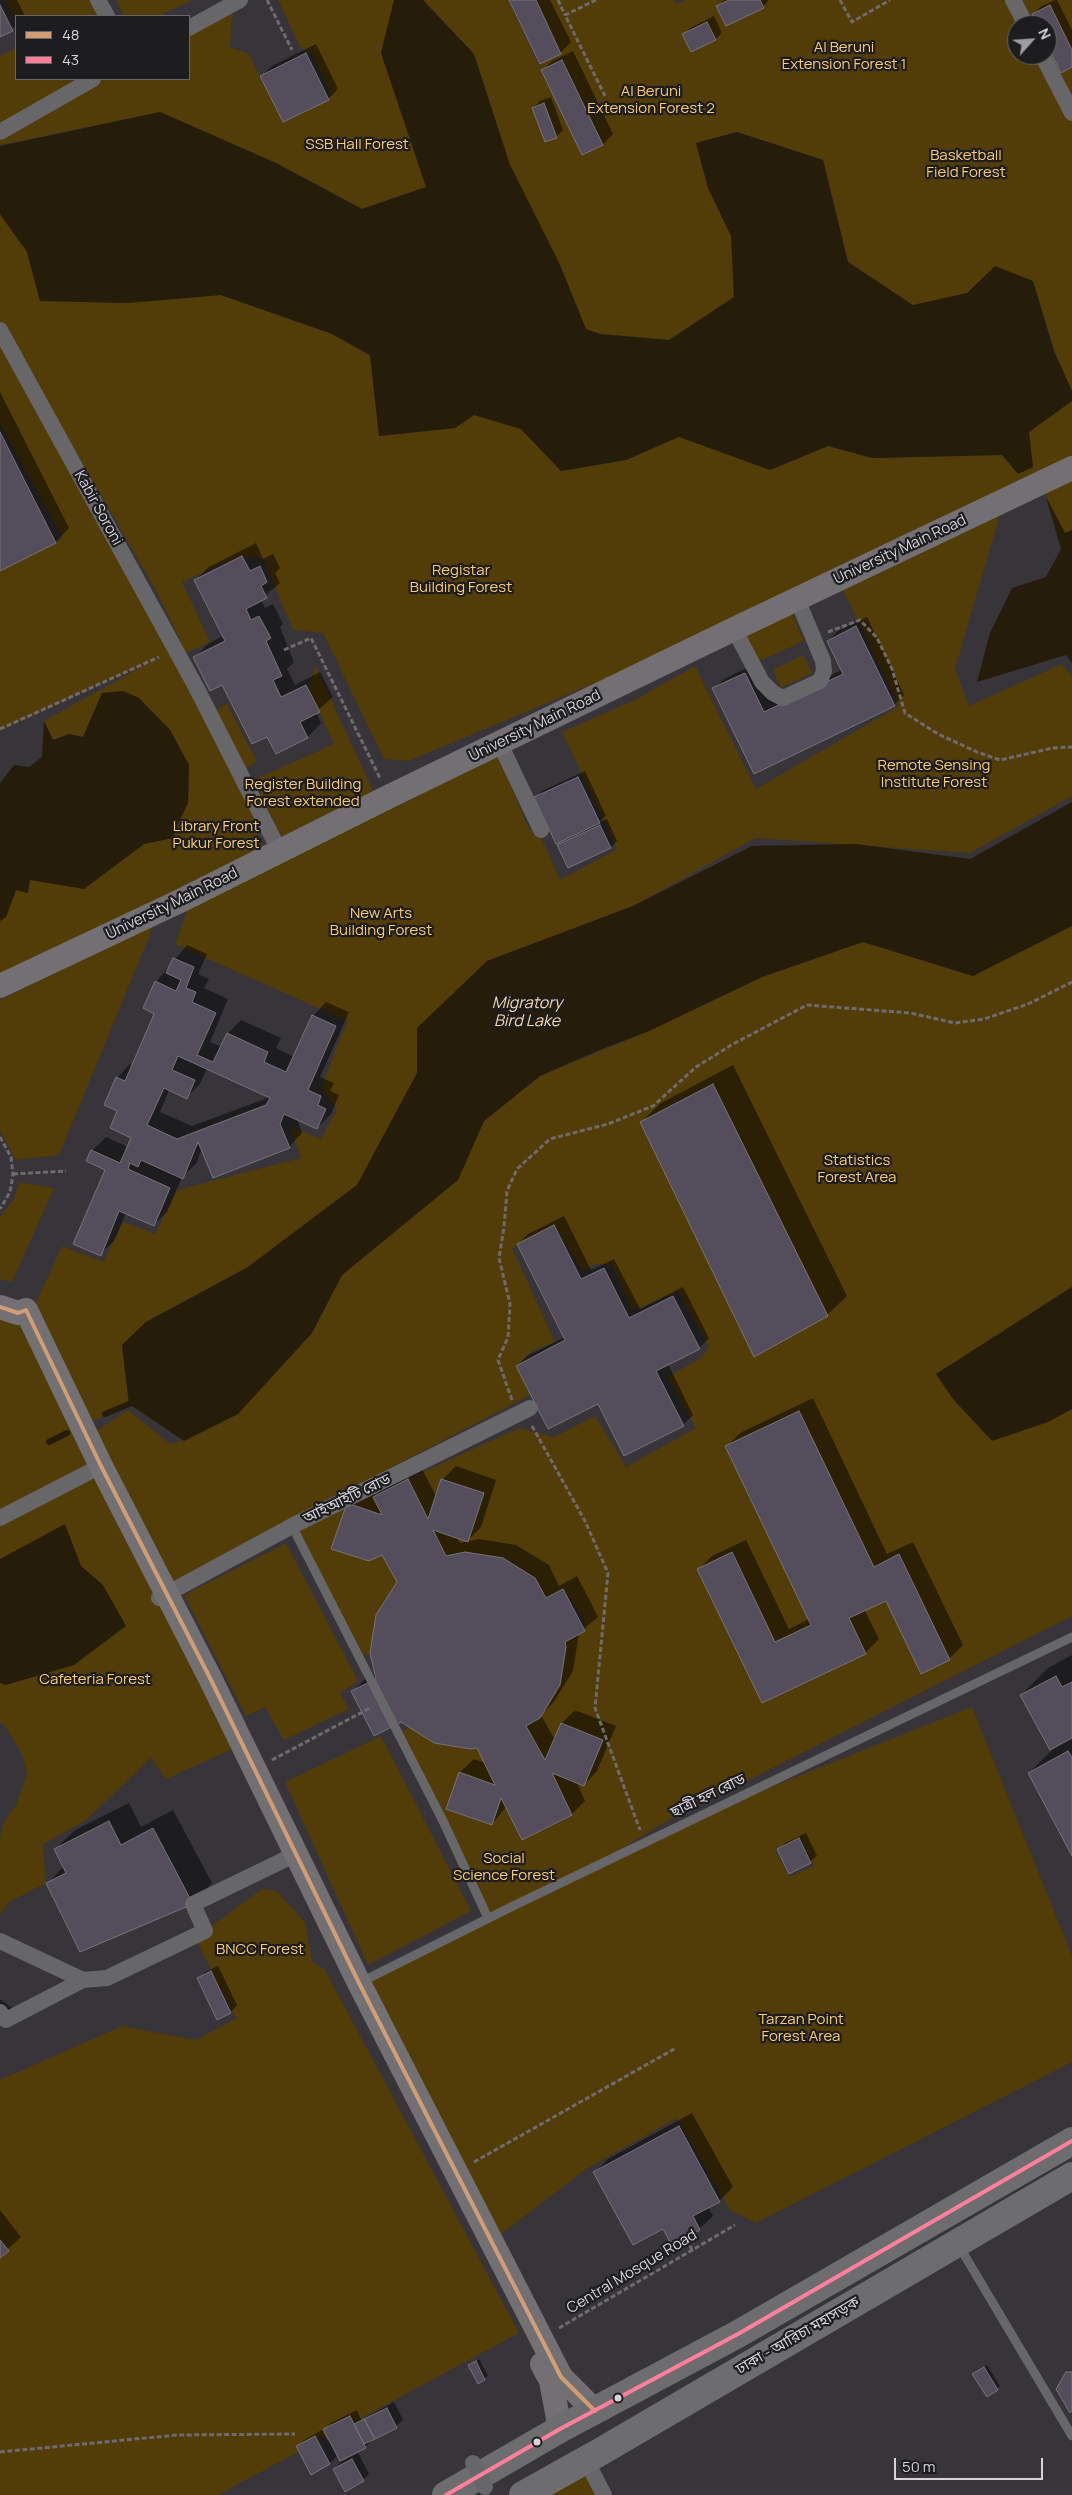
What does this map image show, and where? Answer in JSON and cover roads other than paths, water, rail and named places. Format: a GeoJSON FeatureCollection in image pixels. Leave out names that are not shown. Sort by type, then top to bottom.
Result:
{"type":"FeatureCollection","features":[{"type":"Feature","properties":{"kind":"highway","name":"ঢাকা - আরিচা মহাসড়ক"},"geometry":{"type":"LineString","coordinates":[[446,2495],[481,2478],[560,2429],[738,2334],[1072,2141]]}},
{"type":"Feature","properties":{"kind":"highway","name":"ঢাকা - আরিচা মহাসড়ক"},"geometry":{"type":"LineString","coordinates":[[523,2495],[1072,2176]]}},
{"type":"Feature","properties":{"kind":"highway"},"geometry":{"type":"LineString","coordinates":[[975,2198],[990,2225]]}},
{"type":"Feature","properties":{"kind":"street"},"geometry":{"type":"LineString","coordinates":[[98,0],[106,15]]}},
{"type":"Feature","properties":{"kind":"street"},"geometry":{"type":"LineString","coordinates":[[190,27],[240,0]]}},
{"type":"Feature","properties":{"kind":"street"},"geometry":{"type":"LineString","coordinates":[[1013,0],[1021,15]]}},
{"type":"Feature","properties":{"kind":"street"},"geometry":{"type":"LineString","coordinates":[[1047,65],[1072,113]]}},
{"type":"Feature","properties":{"kind":"street"},"geometry":{"type":"LineString","coordinates":[[0,132],[91,80]]}},
{"type":"Feature","properties":{"kind":"street","name":"Kabir Soroni"},"geometry":{"type":"LineString","coordinates":[[0,330],[176,650],[200,685],[280,852]]}},
{"type":"Feature","properties":{"kind":"street","name":"University Main Road"},"geometry":{"type":"LineString","coordinates":[[0,986],[180,901],[390,796],[734,629],[1031,490],[1072,468]]}},
{"type":"Feature","properties":{"kind":"street"},"geometry":{"type":"LineString","coordinates":[[734,629],[762,682],[773,693],[783,698],[820,681],[824,671],[823,661],[797,599]]}},
{"type":"Feature","properties":{"kind":"street"},"geometry":{"type":"LineString","coordinates":[[500,744],[542,830]]}},
{"type":"Feature","properties":{"kind":"street"},"geometry":{"type":"LineString","coordinates":[[15,1310],[99,1468],[551,2381],[560,2429]]}},
{"type":"Feature","properties":{"kind":"street","name":"আইআইটি রোড"},"geometry":{"type":"LineString","coordinates":[[163,1596],[292,1526],[524,1412]]}},
{"type":"Feature","properties":{"kind":"street"},"geometry":{"type":"LineString","coordinates":[[0,1518],[99,1468]]}},
{"type":"Feature","properties":{"kind":"street"},"geometry":{"type":"LineString","coordinates":[[0,2012],[6,2020],[83,1980],[107,1978],[206,1931],[194,1904],[292,1857]]}},
{"type":"Feature","properties":{"kind":"street"},"geometry":{"type":"LineString","coordinates":[[0,1941],[83,1980]]}},
{"type":"Feature","properties":{"kind":"street"},"geometry":{"type":"LineString","coordinates":[[355,1985],[456,2172],[561,2378],[595,2411]]}},
{"type":"Feature","properties":{"kind":"street"},"geometry":{"type":"LineString","coordinates":[[586,2460],[604,2495]]}},
{"type":"Feature","properties":{"kind":"lane"},"geometry":{"type":"LineString","coordinates":[[292,1526],[443,1820],[488,1918]]}},
{"type":"Feature","properties":{"kind":"lane","name":"ছাত্রী হল রোড"},"geometry":{"type":"LineString","coordinates":[[355,1985],[644,1842],[1072,1637]]}},
{"type":"Feature","properties":{"kind":"lane"},"geometry":{"type":"LineString","coordinates":[[958,2243],[1072,2436]]}},
{"type":"Feature","properties":{"kind":"water"},"geometry":{"type":"Polygon","coordinates":[[[394,0],[423,0],[474,54],[510,165],[560,265],[586,329],[600,334],[669,340],[734,297],[731,236],[708,188],[696,143],[737,132],[823,160],[848,262],[913,305],[967,293],[995,266],[1033,281],[1054,351],[1072,391],[1072,401],[1029,432],[1033,467],[1018,474],[1002,455],[872,458],[828,446],[770,470],[679,437],[626,460],[561,471],[521,429],[474,415],[455,428],[379,436],[370,355],[332,334],[221,295],[127,303],[40,301],[27,252],[0,214],[0,146],[160,112],[276,163],[362,209],[426,187],[381,53],[394,0]]]}},
{"type":"Feature","properties":{"kind":"water"},"geometry":{"type":"Polygon","coordinates":[[[1046,497],[1065,533],[1072,530],[1072,663],[1066,655],[977,682],[990,633],[1012,588],[1046,577],[1061,549],[1046,497]]]}},
{"type":"Feature","properties":{"kind":"water"},"geometry":{"type":"Polygon","coordinates":[[[123,691],[139,698],[170,730],[189,765],[188,803],[173,838],[144,844],[84,889],[30,880],[28,893],[16,890],[6,917],[0,921],[0,783],[14,765],[29,767],[42,757],[44,721],[53,740],[69,734],[83,737],[102,693],[123,691]]]}},
{"type":"Feature","properties":{"kind":"water","name":"Migratory Bird Lake"},"geometry":{"type":"Polygon","coordinates":[[[1072,802],[1072,926],[973,976],[863,942],[762,977],[649,1031],[540,1076],[484,1121],[458,1180],[342,1275],[312,1333],[238,1414],[184,1441],[129,1404],[122,1345],[146,1322],[248,1267],[357,1185],[417,1073],[417,1028],[487,961],[633,906],[752,846],[856,844],[970,859],[1072,802]]]}},
{"type":"Feature","properties":{"kind":"water"},"geometry":{"type":"Polygon","coordinates":[[[1072,1287],[1072,1409],[1048,1422],[992,1441],[953,1399],[936,1374],[1072,1287]]]}},
{"type":"Feature","properties":{"kind":"water"},"geometry":{"type":"Polygon","coordinates":[[[65,1524],[81,1566],[103,1585],[126,1626],[74,1665],[6,1685],[0,1683],[0,1559],[65,1524]]]}},
{"type":"Feature","properties":{"kind":"waterway"},"geometry":{"type":"LineString","coordinates":[[105,1414],[129,1404]]}},
{"type":"Feature","properties":{"kind":"waterway"},"geometry":{"type":"LineString","coordinates":[[49,1442],[67,1433]]}},
{"type":"Feature","properties":{"kind":"park label","name":"Al Beruni Extension Forest 1"},"geometry":{"type":"Point","coordinates":[844,56]}},
{"type":"Feature","properties":{"kind":"park label","name":"Al Beruni Extension Forest 2"},"geometry":{"type":"Point","coordinates":[651,100]}},
{"type":"Feature","properties":{"kind":"park label","name":"SSB Hall Forest"},"geometry":{"type":"Point","coordinates":[357,145]}},
{"type":"Feature","properties":{"kind":"park label","name":"Basketball Field Forest"},"geometry":{"type":"Point","coordinates":[966,164]}},
{"type":"Feature","properties":{"kind":"park label","name":"Registar Building Forest"},"geometry":{"type":"Point","coordinates":[461,580]}},
{"type":"Feature","properties":{"kind":"park label","name":"Remote Sensing Institute Forest"},"geometry":{"type":"Point","coordinates":[934,774]}},
{"type":"Feature","properties":{"kind":"park label","name":"Register Building Forest extended"},"geometry":{"type":"Point","coordinates":[303,794]}},
{"type":"Feature","properties":{"kind":"park label","name":"Library Front Pukur Forest"},"geometry":{"type":"Point","coordinates":[216,836]}},
{"type":"Feature","properties":{"kind":"park label","name":"New Arts Building Forest"},"geometry":{"type":"Point","coordinates":[381,922]}},
{"type":"Feature","properties":{"kind":"park label","name":"Statistics Forest Area"},"geometry":{"type":"Point","coordinates":[857,1170]}},
{"type":"Feature","properties":{"kind":"park label","name":"Cafeteria Forest"},"geometry":{"type":"Point","coordinates":[95,1680]}},
{"type":"Feature","properties":{"kind":"park label","name":"Social Science Forest"},"geometry":{"type":"Point","coordinates":[504,1868]}},
{"type":"Feature","properties":{"kind":"park label","name":"BNCC Forest"},"geometry":{"type":"Point","coordinates":[260,1950]}},
{"type":"Feature","properties":{"kind":"park label","name":"Tarzan Point Forest Area"},"geometry":{"type":"Point","coordinates":[801,2028]}}]}
